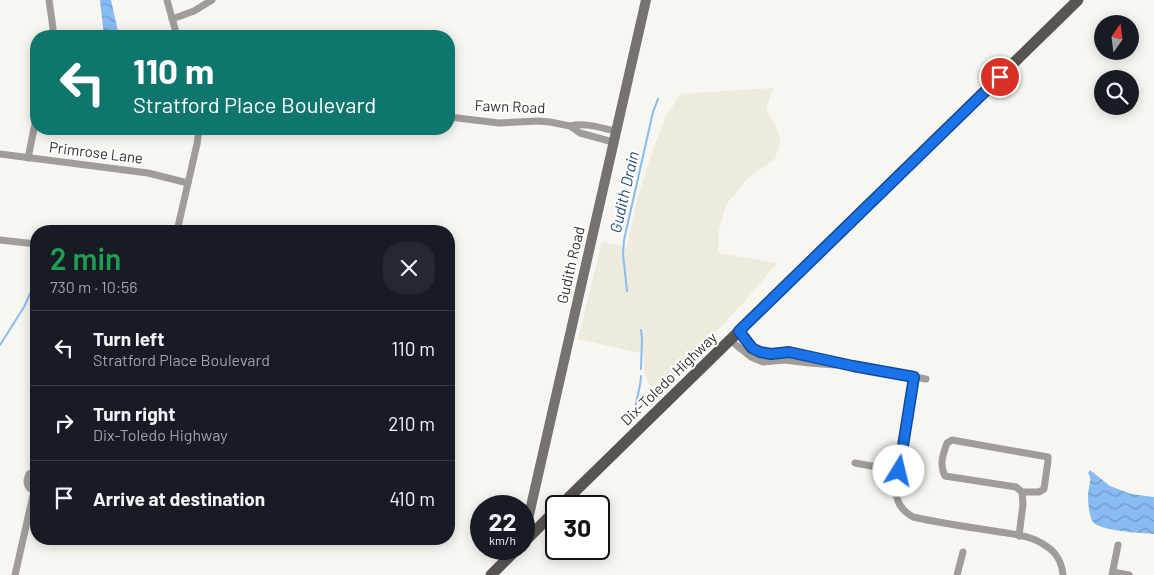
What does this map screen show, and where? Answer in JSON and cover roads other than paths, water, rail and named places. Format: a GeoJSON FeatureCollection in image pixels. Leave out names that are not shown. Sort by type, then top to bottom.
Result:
{"type":"FeatureCollection","features":[{"type":"Feature","properties":{"kind":"main road","name":"Dix-Toledo Highway"},"geometry":{"type":"LineString","coordinates":[[571,495],[1078,0]]}},
{"type":"Feature","properties":{"kind":"main road"},"geometry":{"type":"LineString","coordinates":[[535,531],[545,521]]}},
{"type":"Feature","properties":{"kind":"main road"},"geometry":{"type":"LineString","coordinates":[[490,575],[506,560]]}},
{"type":"Feature","properties":{"kind":"street"},"geometry":{"type":"LineString","coordinates":[[49,0],[53,30]]}},
{"type":"Feature","properties":{"kind":"street"},"geometry":{"type":"LineString","coordinates":[[167,0],[175,30]]}},
{"type":"Feature","properties":{"kind":"street"},"geometry":{"type":"LineString","coordinates":[[172,19],[194,11],[212,0]]}},
{"type":"Feature","properties":{"kind":"street","name":"Gudith Road"},"geometry":{"type":"LineString","coordinates":[[533,495],[646,0]]}},
{"type":"Feature","properties":{"kind":"street","name":"Fawn Road"},"geometry":{"type":"LineString","coordinates":[[455,118],[499,123],[550,122],[570,126],[580,134],[613,142]]}},
{"type":"Feature","properties":{"kind":"street","name":"Fawn Road"},"geometry":{"type":"LineString","coordinates":[[570,126],[576,124],[588,125],[616,131]]}},
{"type":"Feature","properties":{"kind":"street"},"geometry":{"type":"LineString","coordinates":[[28,158],[33,135]]}},
{"type":"Feature","properties":{"kind":"street"},"geometry":{"type":"LineString","coordinates":[[178,225],[198,135]]}},
{"type":"Feature","properties":{"kind":"street","name":"Primrose Lane"},"geometry":{"type":"LineString","coordinates":[[0,154],[148,173],[188,183]]}},
{"type":"Feature","properties":{"kind":"street"},"geometry":{"type":"LineString","coordinates":[[0,240],[30,243]]}},
{"type":"Feature","properties":{"kind":"street"},"geometry":{"type":"LineString","coordinates":[[739,331],[752,348],[760,352],[771,354],[786,352],[810,360]]}},
{"type":"Feature","properties":{"kind":"street"},"geometry":{"type":"LineString","coordinates":[[730,340],[751,357],[763,362],[810,360],[926,379]]}},
{"type":"Feature","properties":{"kind":"street"},"geometry":{"type":"LineString","coordinates":[[785,360],[786,352]]}},
{"type":"Feature","properties":{"kind":"street"},"geometry":{"type":"LineString","coordinates":[[914,377],[896,488],[898,501],[904,512],[913,517],[1037,540],[1053,551],[1060,563],[1062,575]]}},
{"type":"Feature","properties":{"kind":"street"},"geometry":{"type":"LineString","coordinates":[[1019,536],[1023,504],[1022,492],[1016,487],[945,476],[942,469],[942,459],[947,443],[952,440],[1048,457],[1044,489],[1039,492],[1022,492]]}},
{"type":"Feature","properties":{"kind":"street"},"geometry":{"type":"LineString","coordinates":[[855,462],[899,471]]}},
{"type":"Feature","properties":{"kind":"street"},"geometry":{"type":"LineString","coordinates":[[30,474],[27,480],[30,488]]}},
{"type":"Feature","properties":{"kind":"street"},"geometry":{"type":"LineString","coordinates":[[15,575],[30,512]]}},
{"type":"Feature","properties":{"kind":"street"},"geometry":{"type":"LineString","coordinates":[[1118,545],[1112,573],[1129,575]]}},
{"type":"Feature","properties":{"kind":"street"},"geometry":{"type":"LineString","coordinates":[[957,575],[963,552]]}},
{"type":"Feature","properties":{"kind":"water"},"geometry":{"type":"Polygon","coordinates":[[[100,0],[111,0],[118,30],[103,30],[100,0]]]}},
{"type":"Feature","properties":{"kind":"water"},"geometry":{"type":"Polygon","coordinates":[[[1090,470],[1110,486],[1131,494],[1154,497],[1154,534],[1103,528],[1093,522],[1088,502],[1090,481],[1088,473],[1090,470]]]}},
{"type":"Feature","properties":{"kind":"waterway","name":"Gudith Drain"},"geometry":{"type":"LineString","coordinates":[[627,291],[623,254],[624,240],[653,112],[658,99]]}},
{"type":"Feature","properties":{"kind":"waterway"},"geometry":{"type":"LineString","coordinates":[[0,345],[30,294]]}},
{"type":"Feature","properties":{"kind":"waterway","name":"Gudith Drain"},"geometry":{"type":"LineString","coordinates":[[641,330],[641,369]]}},
{"type":"Feature","properties":{"kind":"waterway","name":"Gudith Drain"},"geometry":{"type":"LineString","coordinates":[[635,413],[641,376]]}}]}
